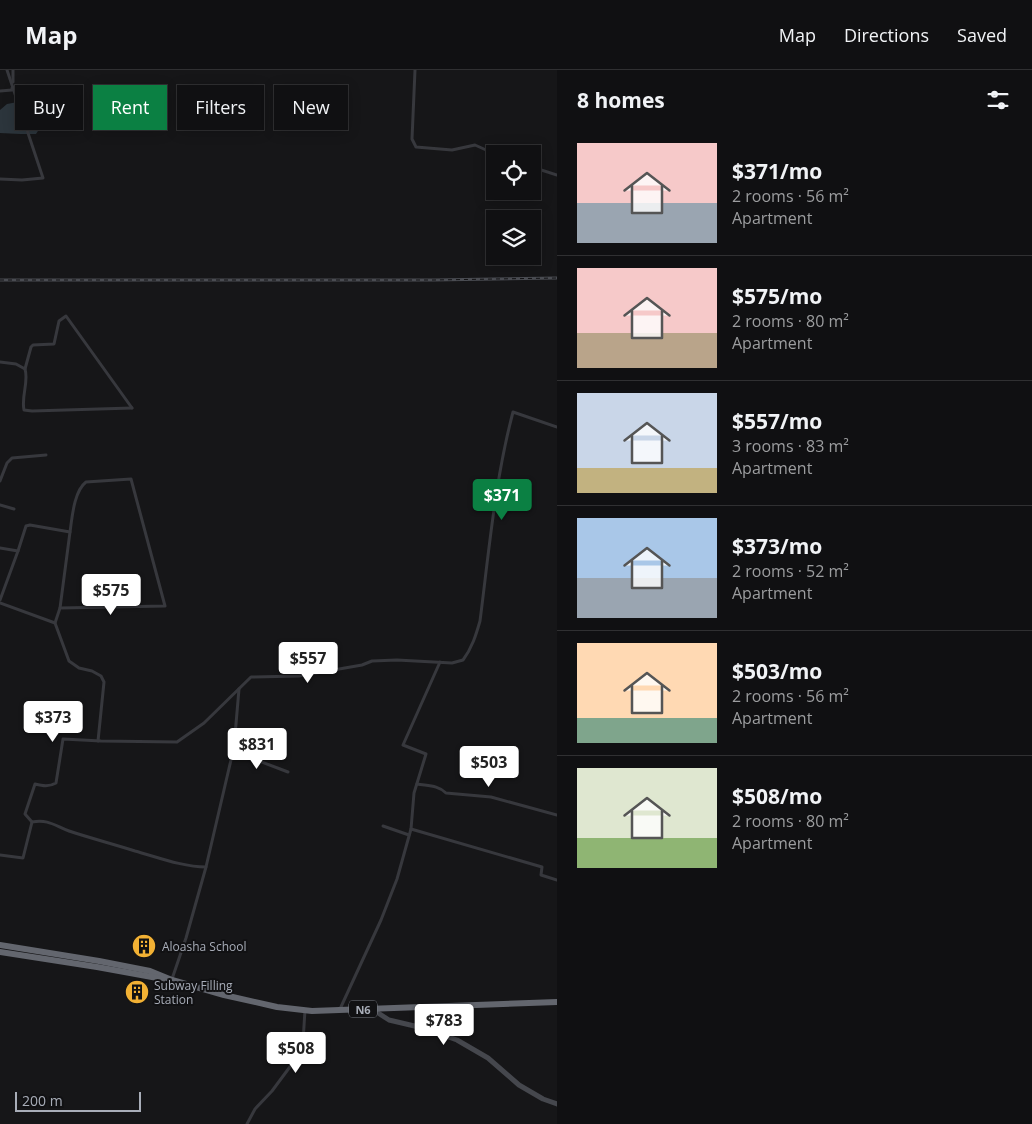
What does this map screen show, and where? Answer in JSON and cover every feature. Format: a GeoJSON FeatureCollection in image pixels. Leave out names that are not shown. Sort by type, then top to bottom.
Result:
{"type":"FeatureCollection","features":[{"type":"Feature","properties":{"kind":"highway","name":"N6"},"geometry":{"type":"LineString","coordinates":[[0,946],[150,971],[172,980],[224,995],[278,1007],[306,1010],[557,1002]]}},
{"type":"Feature","properties":{"kind":"highway","name":"N6"},"geometry":{"type":"LineString","coordinates":[[0,952],[172,980]]}},
{"type":"Feature","properties":{"kind":"street"},"geometry":{"type":"LineString","coordinates":[[0,180],[44,178],[7,70]]}},
{"type":"Feature","properties":{"kind":"street"},"geometry":{"type":"LineString","coordinates":[[0,91],[12,90],[13,70]]}},
{"type":"Feature","properties":{"kind":"street"},"geometry":{"type":"LineString","coordinates":[[415,70],[412,139],[416,147],[452,150],[476,145],[486,150]]}},
{"type":"Feature","properties":{"kind":"street"},"geometry":{"type":"LineString","coordinates":[[541,170],[557,175]]}},
{"type":"Feature","properties":{"kind":"street"},"geometry":{"type":"LineString","coordinates":[[0,362],[16,364],[25,369],[27,374],[23,403],[24,410],[132,408],[66,316],[59,321],[54,344],[33,345],[30,347],[25,369]]}},
{"type":"Feature","properties":{"kind":"street"},"geometry":{"type":"LineString","coordinates":[[32,822],[25,814],[35,784],[52,786],[56,783],[63,739],[178,742],[204,723],[251,677],[299,676],[362,665],[372,661],[397,660],[452,663],[464,660],[477,634],[480,621],[496,501],[506,439],[513,412],[557,427]]}},
{"type":"Feature","properties":{"kind":"street"},"geometry":{"type":"LineString","coordinates":[[0,481],[7,463],[12,458],[46,455]]}},
{"type":"Feature","properties":{"kind":"street"},"geometry":{"type":"LineString","coordinates":[[60,608],[166,606],[131,479],[86,482],[81,486],[74,509],[60,608],[55,623],[68,661],[79,668],[92,671],[101,676],[104,682],[98,741]]}},
{"type":"Feature","properties":{"kind":"street"},"geometry":{"type":"LineString","coordinates":[[0,505],[14,509]]}},
{"type":"Feature","properties":{"kind":"street"},"geometry":{"type":"LineString","coordinates":[[55,623],[0,601],[26,526],[30,525],[70,532]]}},
{"type":"Feature","properties":{"kind":"street"},"geometry":{"type":"LineString","coordinates":[[0,548],[18,551]]}},
{"type":"Feature","properties":{"kind":"street"},"geometry":{"type":"LineString","coordinates":[[340,1010],[381,920],[409,835],[414,793],[426,754],[404,745],[440,662]]}},
{"type":"Feature","properties":{"kind":"street"},"geometry":{"type":"LineString","coordinates":[[172,980],[206,867],[233,751],[239,689]]}},
{"type":"Feature","properties":{"kind":"street"},"geometry":{"type":"LineString","coordinates":[[233,751],[288,772]]}},
{"type":"Feature","properties":{"kind":"street"},"geometry":{"type":"LineString","coordinates":[[417,784],[435,786],[446,793],[492,797],[557,814]]}},
{"type":"Feature","properties":{"kind":"street"},"geometry":{"type":"LineString","coordinates":[[0,855],[23,858],[32,822]]}},
{"type":"Feature","properties":{"kind":"street"},"geometry":{"type":"LineString","coordinates":[[32,822],[51,823],[67,830],[159,858],[196,867],[206,867]]}},
{"type":"Feature","properties":{"kind":"street"},"geometry":{"type":"LineString","coordinates":[[383,826],[409,835]]}},
{"type":"Feature","properties":{"kind":"street"},"geometry":{"type":"LineString","coordinates":[[410,830],[542,867],[541,876],[557,880]]}},
{"type":"Feature","properties":{"kind":"street"},"geometry":{"type":"LineString","coordinates":[[372,1009],[389,1020],[423,1028],[457,1040],[488,1058],[519,1085],[543,1099],[557,1104]]}},
{"type":"Feature","properties":{"kind":"street"},"geometry":{"type":"LineString","coordinates":[[247,1124],[255,1109],[296,1060],[303,1042],[306,1010]]}},
{"type":"Feature","properties":{"kind":"shaded area"},"geometry":{"type":"Polygon","coordinates":[[[15,102],[15,130],[38,130],[36,134],[0,133],[0,110],[7,104],[15,102]]]}},
{"type":"Feature","properties":{"kind":"railway"},"geometry":{"type":"LineString","coordinates":[[0,280],[434,280],[557,278]]}},
{"type":"Feature","properties":{"kind":"place","name":"Aloasha School"},"geometry":{"type":"Point","coordinates":[144,946]}},
{"type":"Feature","properties":{"kind":"place","name":"Subway Filling Station"},"geometry":{"type":"Point","coordinates":[137,992]}}]}
